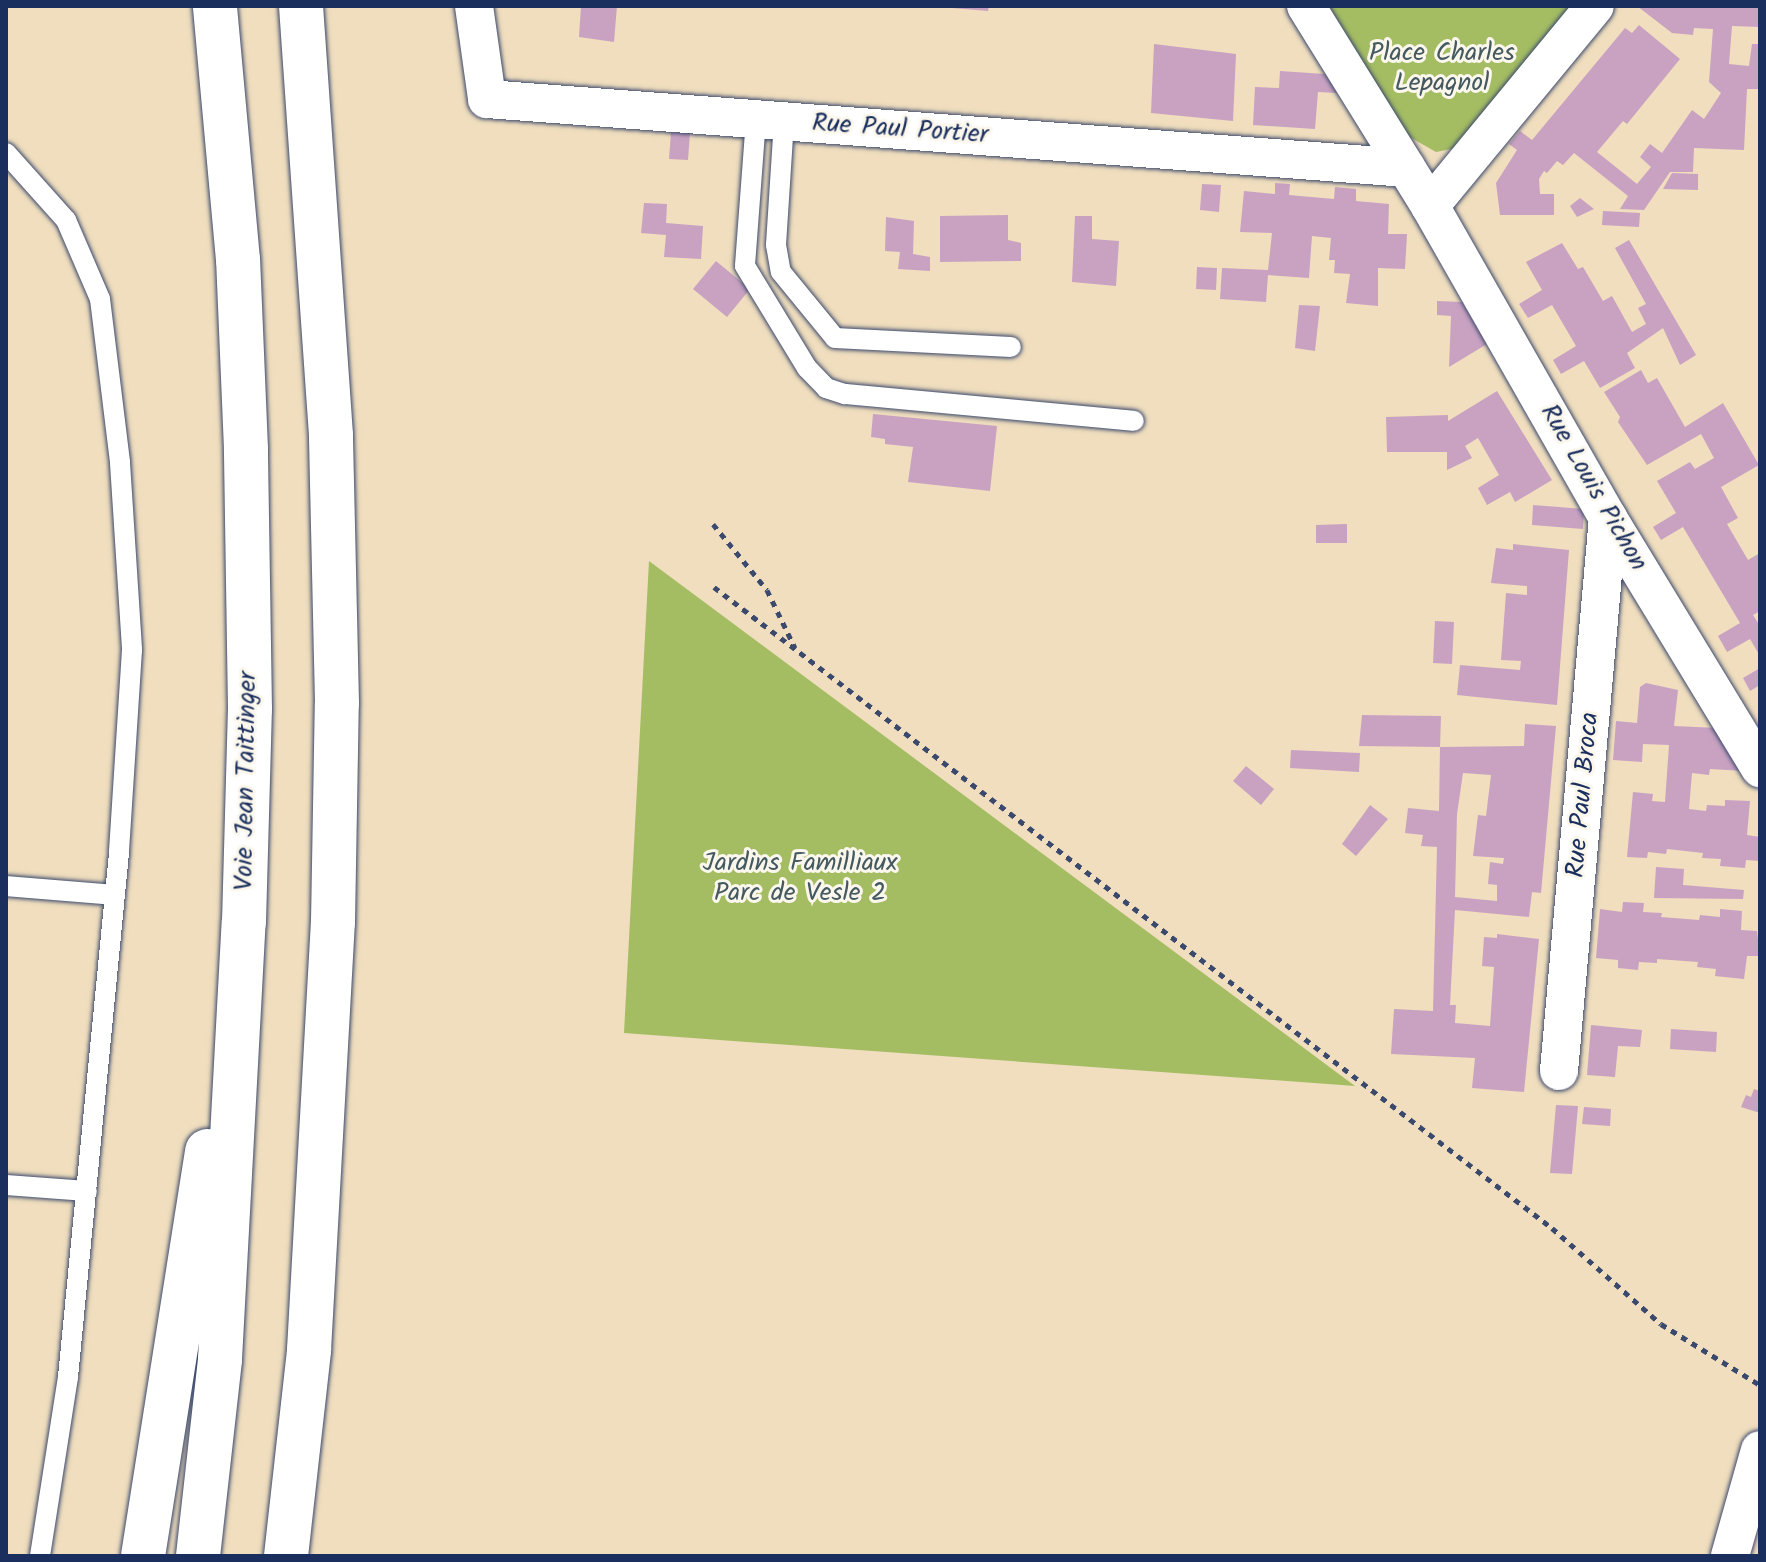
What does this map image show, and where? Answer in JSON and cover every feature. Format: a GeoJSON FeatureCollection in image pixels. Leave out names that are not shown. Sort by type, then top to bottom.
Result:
{"type":"FeatureCollection","features":[{"type":"Feature","properties":{"kind":"highway","name":"Voie Jean Taittinger"},"geometry":{"type":"LineString","coordinates":[[198,1556],[220,1359],[244,922],[250,709],[246,449],[238,260],[215,6]]}},
{"type":"Feature","properties":{"kind":"highway"},"geometry":{"type":"LineString","coordinates":[[286,1556],[310,1334],[333,922],[337,703],[330,419],[301,6]]}},
{"type":"Feature","properties":{"kind":"highway"},"geometry":{"type":"LineString","coordinates":[[143,1556],[244,922]]}},
{"type":"Feature","properties":{"kind":"street","name":"Rue Paul Portier"},"geometry":{"type":"LineString","coordinates":[[474,6],[487,99],[1406,168]]}},
{"type":"Feature","properties":{"kind":"street"},"geometry":{"type":"LineString","coordinates":[[1306,6],[1430,206],[1595,6]]}},
{"type":"Feature","properties":{"kind":"street","name":"Rue Louis Pichon"},"geometry":{"type":"LineString","coordinates":[[1430,206],[1608,518],[1760,768]]}},
{"type":"Feature","properties":{"kind":"street","name":"Rue Paul Broca"},"geometry":{"type":"LineString","coordinates":[[1559,1071],[1608,518]]}},
{"type":"Feature","properties":{"kind":"street"},"geometry":{"type":"LineString","coordinates":[[1730,1556],[1760,1450]]}},
{"type":"Feature","properties":{"kind":"lane"},"geometry":{"type":"LineString","coordinates":[[770,120],[776,245],[781,272],[835,338],[1011,347]]}},
{"type":"Feature","properties":{"kind":"lane"},"geometry":{"type":"LineString","coordinates":[[770,120],[745,266],[807,368],[826,388],[845,394],[1134,421]]}},
{"type":"Feature","properties":{"kind":"lane"},"geometry":{"type":"LineString","coordinates":[[6,153],[66,220],[100,299],[120,463],[132,650],[115,895],[87,1191],[68,1377],[40,1556]]}},
{"type":"Feature","properties":{"kind":"lane"},"geometry":{"type":"LineString","coordinates":[[6,886],[115,895]]}},
{"type":"Feature","properties":{"kind":"lane"},"geometry":{"type":"LineString","coordinates":[[6,1185],[87,1191]]}},
{"type":"Feature","properties":{"kind":"path"},"geometry":{"type":"LineString","coordinates":[[713,524],[767,590],[795,648]]}},
{"type":"Feature","properties":{"kind":"path"},"geometry":{"type":"LineString","coordinates":[[714,587],[1552,1228],[1661,1324],[1760,1385]]}},
{"type":"Feature","properties":{"kind":"green space","name":"Place Charles Lepagnol"},"geometry":{"type":"Polygon","coordinates":[[[1329,6],[1574,6],[1456,148],[1436,152],[1408,136],[1329,6]]]}},
{"type":"Feature","properties":{"kind":"green space","name":"Jardins Familliaux Parc de Vesle 2"},"geometry":{"type":"Polygon","coordinates":[[[649,561],[1355,1086],[624,1033],[649,561]]]}},
{"type":"Feature","properties":{"kind":"building"},"geometry":{"type":"Polygon","coordinates":[[[581,6],[617,6],[614,42],[579,37],[581,6]]]}},
{"type":"Feature","properties":{"kind":"building"},"geometry":{"type":"Polygon","coordinates":[[[952,6],[989,6],[988,11],[952,6]]]}},
{"type":"Feature","properties":{"kind":"building"},"geometry":{"type":"Polygon","coordinates":[[[1637,6],[1760,6],[1760,27],[1732,26],[1729,64],[1749,66],[1752,44],[1760,44],[1758,89],[1747,89],[1744,150],[1694,148],[1693,172],[1670,172],[1644,210],[1620,209],[1628,196],[1574,153],[1563,165],[1557,161],[1539,179],[1540,194],[1554,194],[1554,215],[1500,215],[1496,183],[1517,150],[1509,144],[1520,131],[1532,140],[1625,28],[1632,33],[1639,25],[1680,59],[1627,124],[1623,121],[1597,152],[1637,184],[1651,167],[1640,157],[1650,144],[1662,153],[1692,110],[1704,119],[1721,93],[1709,82],[1713,29],[1694,28],[1693,35],[1672,33],[1637,6]]]}},
{"type":"Feature","properties":{"kind":"building"},"geometry":{"type":"Polygon","coordinates":[[[1154,44],[1236,54],[1233,121],[1151,113],[1154,44]]]}},
{"type":"Feature","properties":{"kind":"building"},"geometry":{"type":"Polygon","coordinates":[[[1280,71],[1325,74],[1337,93],[1318,92],[1315,129],[1253,125],[1255,87],[1279,88],[1280,71]]]}},
{"type":"Feature","properties":{"kind":"building"},"geometry":{"type":"Polygon","coordinates":[[[671,132],[690,133],[688,160],[669,159],[671,132]]]}},
{"type":"Feature","properties":{"kind":"building"},"geometry":{"type":"Polygon","coordinates":[[[1672,173],[1698,174],[1698,190],[1663,189],[1672,173]]]}},
{"type":"Feature","properties":{"kind":"building"},"geometry":{"type":"Polygon","coordinates":[[[1275,183],[1290,184],[1289,195],[1334,199],[1335,187],[1356,189],[1356,201],[1389,204],[1388,234],[1407,234],[1405,269],[1378,268],[1378,306],[1346,303],[1350,274],[1334,273],[1335,260],[1329,260],[1331,238],[1312,236],[1309,278],[1268,275],[1266,302],[1220,299],[1222,268],[1268,270],[1272,233],[1240,232],[1244,191],[1275,194],[1275,183]]]}},
{"type":"Feature","properties":{"kind":"building"},"geometry":{"type":"Polygon","coordinates":[[[1202,184],[1221,185],[1219,212],[1200,210],[1202,184]]]}},
{"type":"Feature","properties":{"kind":"building"},"geometry":{"type":"Polygon","coordinates":[[[1580,198],[1594,209],[1577,217],[1570,206],[1580,198]]]}},
{"type":"Feature","properties":{"kind":"building"},"geometry":{"type":"Polygon","coordinates":[[[644,203],[667,204],[666,223],[703,226],[701,259],[664,257],[666,235],[641,233],[644,203]]]}},
{"type":"Feature","properties":{"kind":"building"},"geometry":{"type":"Polygon","coordinates":[[[1603,211],[1640,213],[1639,227],[1602,225],[1603,211]]]}},
{"type":"Feature","properties":{"kind":"building"},"geometry":{"type":"Polygon","coordinates":[[[1008,215],[1008,240],[1021,243],[1021,261],[940,262],[940,216],[1008,215]]]}},
{"type":"Feature","properties":{"kind":"building"},"geometry":{"type":"Polygon","coordinates":[[[1075,216],[1092,216],[1092,239],[1119,241],[1116,286],[1072,282],[1075,216]]]}},
{"type":"Feature","properties":{"kind":"building"},"geometry":{"type":"Polygon","coordinates":[[[886,217],[914,221],[913,254],[930,257],[930,271],[898,269],[900,252],[885,251],[886,217]]]}},
{"type":"Feature","properties":{"kind":"building"},"geometry":{"type":"Polygon","coordinates":[[[1629,240],[1696,355],[1680,365],[1663,328],[1627,353],[1635,368],[1600,388],[1584,361],[1561,374],[1553,360],[1576,346],[1552,305],[1528,318],[1519,304],[1542,290],[1526,262],[1562,243],[1578,269],[1583,267],[1603,301],[1612,296],[1632,332],[1646,324],[1638,308],[1646,304],[1615,248],[1629,240]]]}},
{"type":"Feature","properties":{"kind":"building"},"geometry":{"type":"Polygon","coordinates":[[[716,261],[750,289],[727,317],[693,289],[716,261]]]}},
{"type":"Feature","properties":{"kind":"building"},"geometry":{"type":"Polygon","coordinates":[[[1197,267],[1217,268],[1216,290],[1196,289],[1197,267]]]}},
{"type":"Feature","properties":{"kind":"building"},"geometry":{"type":"Polygon","coordinates":[[[1437,301],[1462,302],[1487,344],[1449,367],[1451,316],[1437,315],[1437,301]]]}},
{"type":"Feature","properties":{"kind":"building"},"geometry":{"type":"Polygon","coordinates":[[[1299,305],[1320,306],[1315,351],[1295,348],[1299,305]]]}},
{"type":"Feature","properties":{"kind":"building"},"geometry":{"type":"Polygon","coordinates":[[[1641,370],[1648,383],[1657,378],[1685,427],[1723,403],[1759,465],[1721,487],[1738,518],[1727,524],[1748,560],[1760,553],[1760,611],[1753,615],[1760,626],[1760,656],[1750,639],[1727,652],[1718,636],[1740,623],[1683,527],[1661,540],[1653,527],[1676,513],[1657,481],[1690,462],[1695,469],[1714,458],[1701,434],[1647,465],[1618,422],[1620,417],[1604,392],[1641,370]]]}},
{"type":"Feature","properties":{"kind":"building"},"geometry":{"type":"Polygon","coordinates":[[[1497,391],[1552,480],[1515,502],[1510,492],[1487,505],[1478,488],[1499,475],[1478,438],[1465,446],[1472,458],[1447,470],[1447,452],[1387,452],[1386,417],[1448,415],[1448,421],[1497,391]]]}},
{"type":"Feature","properties":{"kind":"building"},"geometry":{"type":"Polygon","coordinates":[[[873,414],[997,426],[990,491],[908,482],[913,447],[885,444],[885,439],[871,437],[873,414]]]}},
{"type":"Feature","properties":{"kind":"building"},"geometry":{"type":"Polygon","coordinates":[[[1533,505],[1584,509],[1583,529],[1532,525],[1533,505]]]}},
{"type":"Feature","properties":{"kind":"building"},"geometry":{"type":"Polygon","coordinates":[[[1347,524],[1347,543],[1316,543],[1316,525],[1347,524]]]}},
{"type":"Feature","properties":{"kind":"building"},"geometry":{"type":"Polygon","coordinates":[[[1513,544],[1569,550],[1557,705],[1457,695],[1460,665],[1520,670],[1521,661],[1501,660],[1506,593],[1527,595],[1527,586],[1491,583],[1496,548],[1513,550],[1513,544]]]}},
{"type":"Feature","properties":{"kind":"building"},"geometry":{"type":"Polygon","coordinates":[[[1435,621],[1454,622],[1452,664],[1433,663],[1435,621]]]}},
{"type":"Feature","properties":{"kind":"building"},"geometry":{"type":"Polygon","coordinates":[[[1760,668],[1760,685],[1750,691],[1743,678],[1760,668]]]}},
{"type":"Feature","properties":{"kind":"building"},"geometry":{"type":"Polygon","coordinates":[[[1646,683],[1678,690],[1674,726],[1718,728],[1744,771],[1710,769],[1709,775],[1692,773],[1689,809],[1706,811],[1707,805],[1725,806],[1725,800],[1750,801],[1747,835],[1760,837],[1760,861],[1746,860],[1745,868],[1720,866],[1721,859],[1702,858],[1703,853],[1667,849],[1666,854],[1648,852],[1647,858],[1627,857],[1633,792],[1653,794],[1652,801],[1665,802],[1669,745],[1643,744],[1642,762],[1613,760],[1616,721],[1637,723],[1640,687],[1646,683]]]}},
{"type":"Feature","properties":{"kind":"building"},"geometry":{"type":"Polygon","coordinates":[[[1362,715],[1441,716],[1440,747],[1359,746],[1362,715]]]}},
{"type":"Feature","properties":{"kind":"building"},"geometry":{"type":"Polygon","coordinates":[[[1525,724],[1556,726],[1541,893],[1532,892],[1529,917],[1455,910],[1450,1005],[1456,1005],[1455,1023],[1490,1026],[1494,967],[1482,966],[1484,937],[1497,938],[1497,934],[1539,939],[1524,1092],[1472,1088],[1475,1058],[1391,1054],[1394,1009],[1433,1011],[1437,847],[1421,846],[1423,835],[1405,833],[1408,808],[1439,811],[1440,747],[1524,746],[1525,724]],[[1463,773],[1457,814],[1455,897],[1497,901],[1497,885],[1488,884],[1490,862],[1503,864],[1504,858],[1473,856],[1478,815],[1486,816],[1491,775],[1463,773]]]}},
{"type":"Feature","properties":{"kind":"building"},"geometry":{"type":"Polygon","coordinates":[[[1291,750],[1360,753],[1359,772],[1290,768],[1291,750]]]}},
{"type":"Feature","properties":{"kind":"building"},"geometry":{"type":"Polygon","coordinates":[[[1246,766],[1274,789],[1261,805],[1233,781],[1246,766]]]}},
{"type":"Feature","properties":{"kind":"building"},"geometry":{"type":"Polygon","coordinates":[[[1370,805],[1388,819],[1356,856],[1342,844],[1370,805]]]}},
{"type":"Feature","properties":{"kind":"building"},"geometry":{"type":"Polygon","coordinates":[[[1656,867],[1684,869],[1683,885],[1744,890],[1743,899],[1654,898],[1656,867]]]}},
{"type":"Feature","properties":{"kind":"building"},"geometry":{"type":"Polygon","coordinates":[[[1623,902],[1644,903],[1643,912],[1662,913],[1661,917],[1699,920],[1700,915],[1720,917],[1720,909],[1742,911],[1741,930],[1757,931],[1760,956],[1747,956],[1744,979],[1715,976],[1716,969],[1697,967],[1698,962],[1657,959],[1657,963],[1639,962],[1638,970],[1618,968],[1618,960],[1596,958],[1600,909],[1622,912],[1623,902]]]}},
{"type":"Feature","properties":{"kind":"building"},"geometry":{"type":"Polygon","coordinates":[[[1591,1025],[1642,1030],[1640,1047],[1618,1046],[1615,1077],[1587,1075],[1591,1025]]]}},
{"type":"Feature","properties":{"kind":"building"},"geometry":{"type":"Polygon","coordinates":[[[1671,1029],[1717,1032],[1716,1052],[1670,1049],[1671,1029]]]}},
{"type":"Feature","properties":{"kind":"building"},"geometry":{"type":"Polygon","coordinates":[[[1754,1089],[1760,1091],[1760,1113],[1741,1107],[1746,1095],[1751,1097],[1754,1089]]]}},
{"type":"Feature","properties":{"kind":"building"},"geometry":{"type":"Polygon","coordinates":[[[1556,1105],[1578,1106],[1572,1174],[1550,1173],[1556,1105]]]}},
{"type":"Feature","properties":{"kind":"building"},"geometry":{"type":"Polygon","coordinates":[[[1584,1107],[1611,1109],[1610,1126],[1582,1124],[1584,1107]]]}}]}
